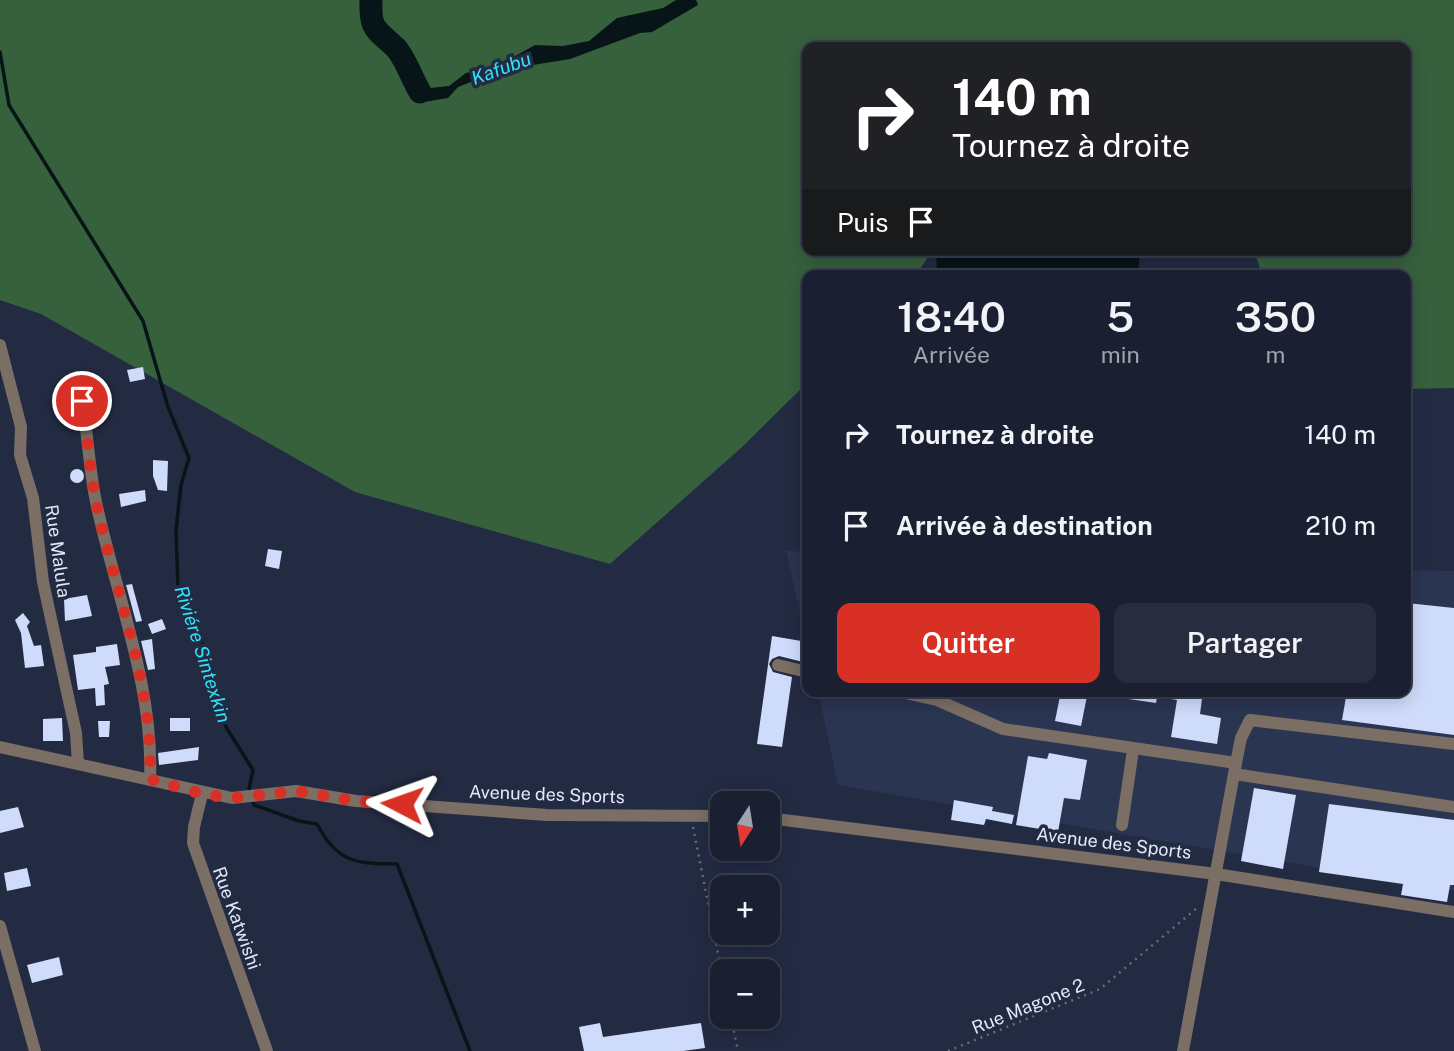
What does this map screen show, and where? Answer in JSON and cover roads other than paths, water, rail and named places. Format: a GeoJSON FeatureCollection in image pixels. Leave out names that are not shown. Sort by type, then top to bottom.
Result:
{"type":"FeatureCollection","features":[{"type":"Feature","properties":{"kind":"street","name":"Rue Malula"},"geometry":{"type":"LineString","coordinates":[[0,345],[21,427],[20,455],[33,498],[43,582],[76,733],[78,764]]}},
{"type":"Feature","properties":{"kind":"street"},"geometry":{"type":"LineString","coordinates":[[82,401],[96,503],[109,547],[150,734],[150,779]]}},
{"type":"Feature","properties":{"kind":"street"},"geometry":{"type":"LineString","coordinates":[[778,665],[802,670]]}},
{"type":"Feature","properties":{"kind":"street"},"geometry":{"type":"LineString","coordinates":[[921,697],[937,701],[1003,729],[1454,807]]}},
{"type":"Feature","properties":{"kind":"street"},"geometry":{"type":"LineString","coordinates":[[1182,1051],[1241,737],[1250,720],[1454,744]]}},
{"type":"Feature","properties":{"kind":"street","name":"Avenue des Sports"},"geometry":{"type":"LineString","coordinates":[[0,747],[150,779],[202,794],[232,798],[296,791],[356,801],[547,816],[710,816]]}},
{"type":"Feature","properties":{"kind":"street"},"geometry":{"type":"LineString","coordinates":[[1122,825],[1133,750]]}},
{"type":"Feature","properties":{"kind":"street","name":"Rue Katwishi"},"geometry":{"type":"LineString","coordinates":[[202,794],[193,843],[267,1051]]}},
{"type":"Feature","properties":{"kind":"street","name":"Avenue des Sports"},"geometry":{"type":"LineString","coordinates":[[780,820],[1216,874],[1454,912]]}},
{"type":"Feature","properties":{"kind":"street"},"geometry":{"type":"LineString","coordinates":[[0,926],[35,1051]]}},
{"type":"Feature","properties":{"kind":"water"},"geometry":{"type":"Polygon","coordinates":[[[676,0],[696,0],[698,5],[652,32],[640,33],[570,59],[501,70],[458,87],[448,98],[424,102],[407,84],[404,59],[410,55],[421,89],[449,86],[466,73],[497,66],[535,45],[563,46],[589,41],[617,18],[663,8],[676,0]]]}},
{"type":"Feature","properties":{"kind":"water"},"geometry":{"type":"Polygon","coordinates":[[[936,256],[1140,256],[1138,270],[937,270],[936,256]]]}},
{"type":"Feature","properties":{"kind":"waterway","name":"Kafubu"},"geometry":{"type":"LineString","coordinates":[[371,0],[375,28],[399,51],[420,92]]}},
{"type":"Feature","properties":{"kind":"waterway","name":"Riviére Sintexkin"},"geometry":{"type":"LineString","coordinates":[[0,52],[9,105],[143,321],[168,407],[189,458],[181,485],[176,530],[178,590],[187,615],[200,635],[226,727],[253,770],[249,789],[254,805],[299,821],[317,824],[332,846],[349,858],[370,863],[397,864],[470,1051]]}}]}
